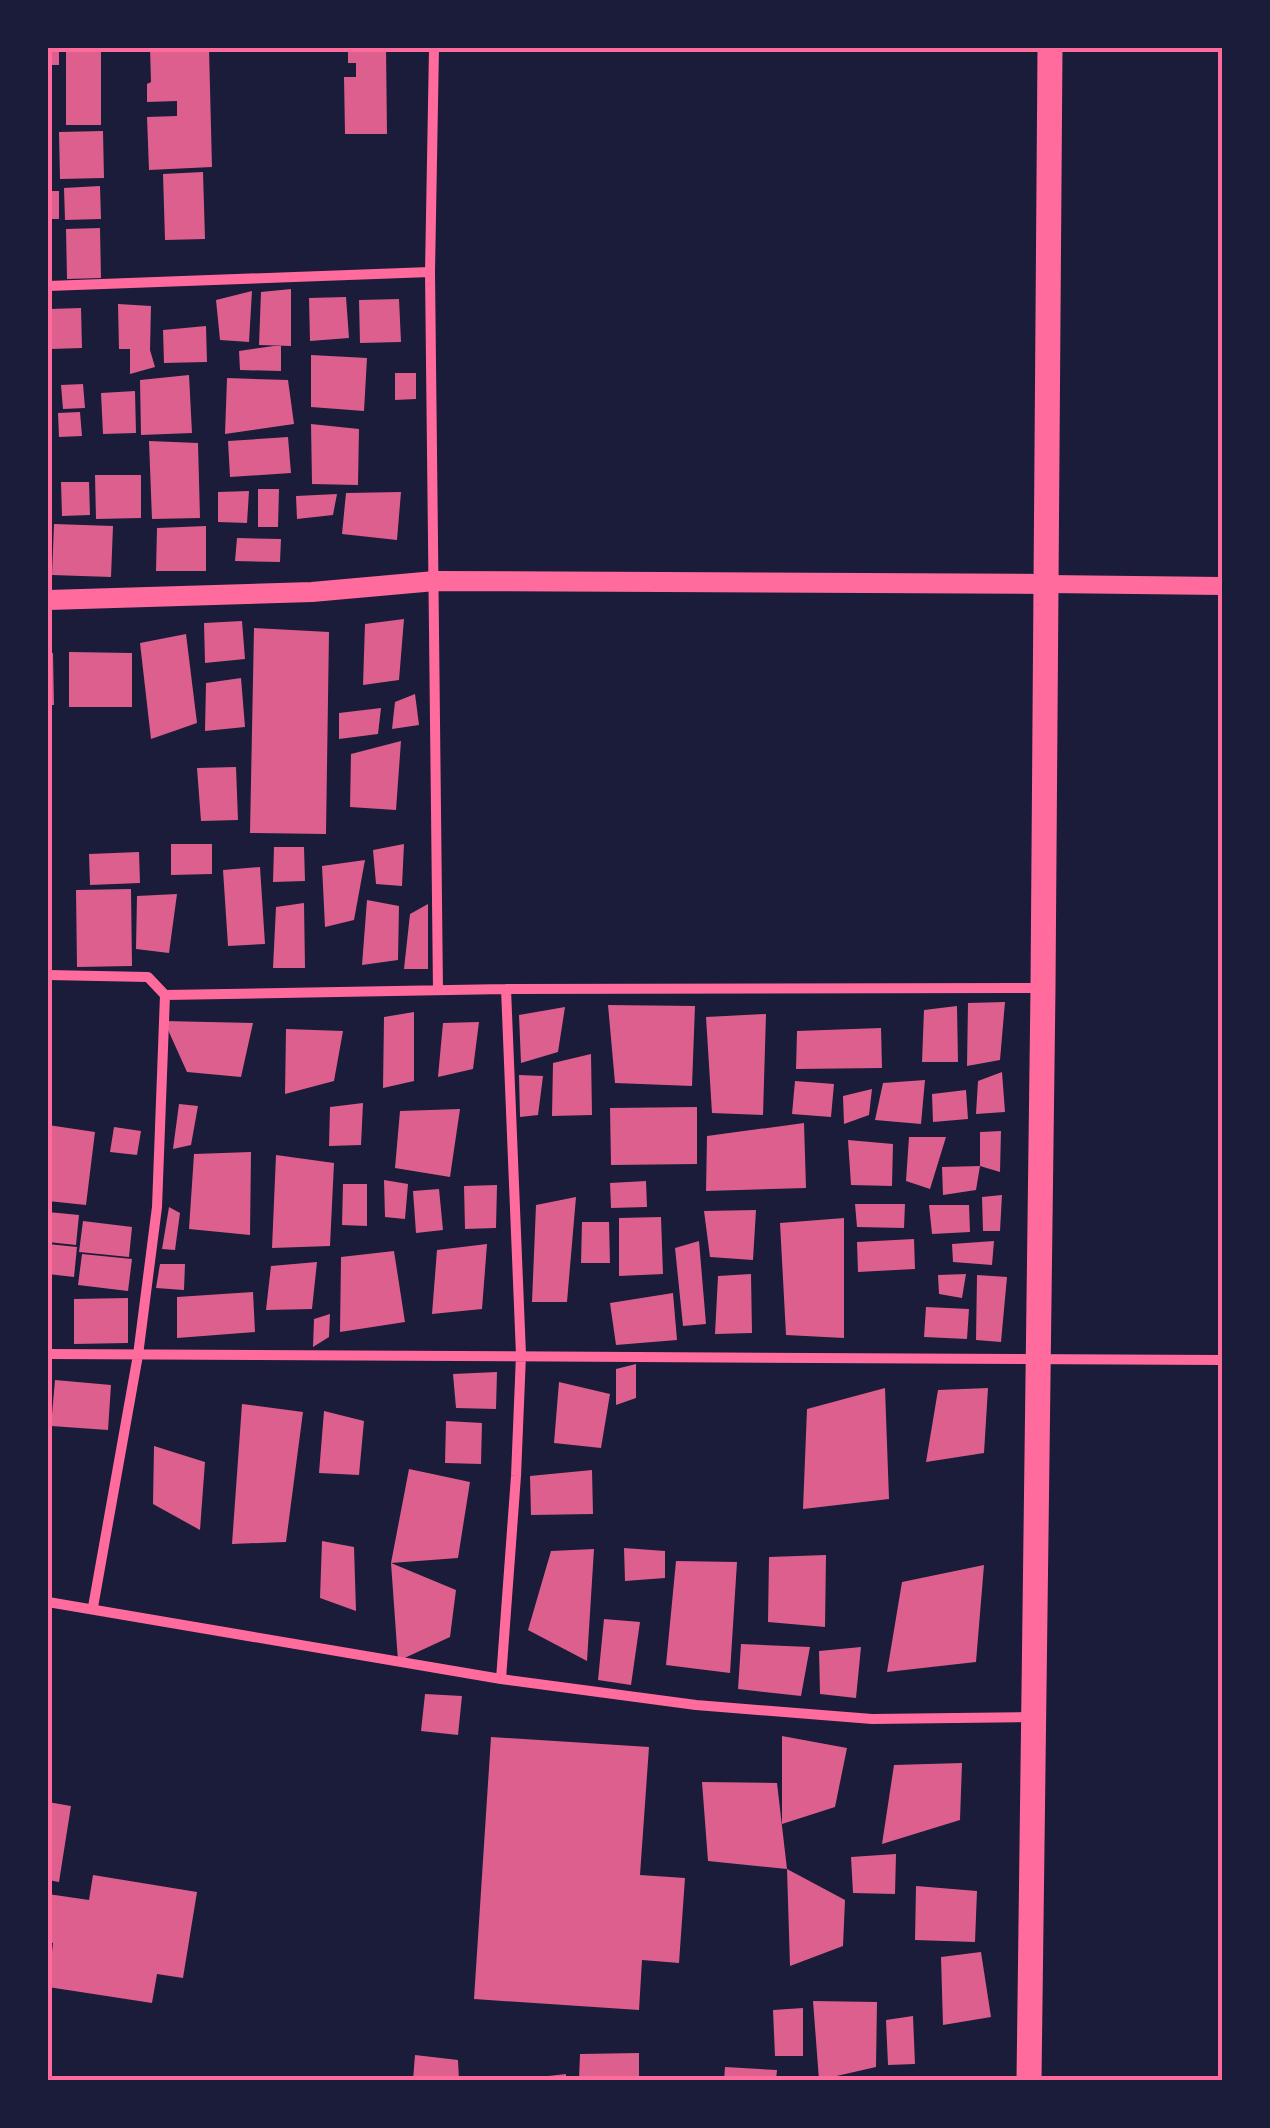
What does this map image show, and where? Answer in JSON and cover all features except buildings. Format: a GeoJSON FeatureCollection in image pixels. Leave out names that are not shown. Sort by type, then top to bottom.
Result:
{"type":"FeatureCollection","features":[{"type":"Feature","properties":{"kind":"main road"},"geometry":{"type":"LineString","coordinates":[[1029,2080],[1050,48]]}},
{"type":"Feature","properties":{"kind":"main road"},"geometry":{"type":"LineString","coordinates":[[48,600],[294,592],[434,581],[1047,584]]}},
{"type":"Feature","properties":{"kind":"street"},"geometry":{"type":"LineString","coordinates":[[434,48],[430,272],[438,990]]}},
{"type":"Feature","properties":{"kind":"street"},"geometry":{"type":"LineString","coordinates":[[48,286],[430,272]]}},
{"type":"Feature","properties":{"kind":"street"},"geometry":{"type":"LineString","coordinates":[[1047,584],[1222,586]]}},
{"type":"Feature","properties":{"kind":"street"},"geometry":{"type":"LineString","coordinates":[[48,976],[148,977],[165,995],[157,1207],[138,1355],[93,1607]]}},
{"type":"Feature","properties":{"kind":"street"},"geometry":{"type":"LineString","coordinates":[[165,995],[506,989],[1043,988]]}},
{"type":"Feature","properties":{"kind":"street"},"geometry":{"type":"LineString","coordinates":[[501,1679],[521,1356],[506,989]]}},
{"type":"Feature","properties":{"kind":"street"},"geometry":{"type":"LineString","coordinates":[[48,1354],[1222,1360]]}},
{"type":"Feature","properties":{"kind":"street"},"geometry":{"type":"LineString","coordinates":[[48,1602],[501,1679],[696,1705],[872,1719],[1034,1717]]}}]}
